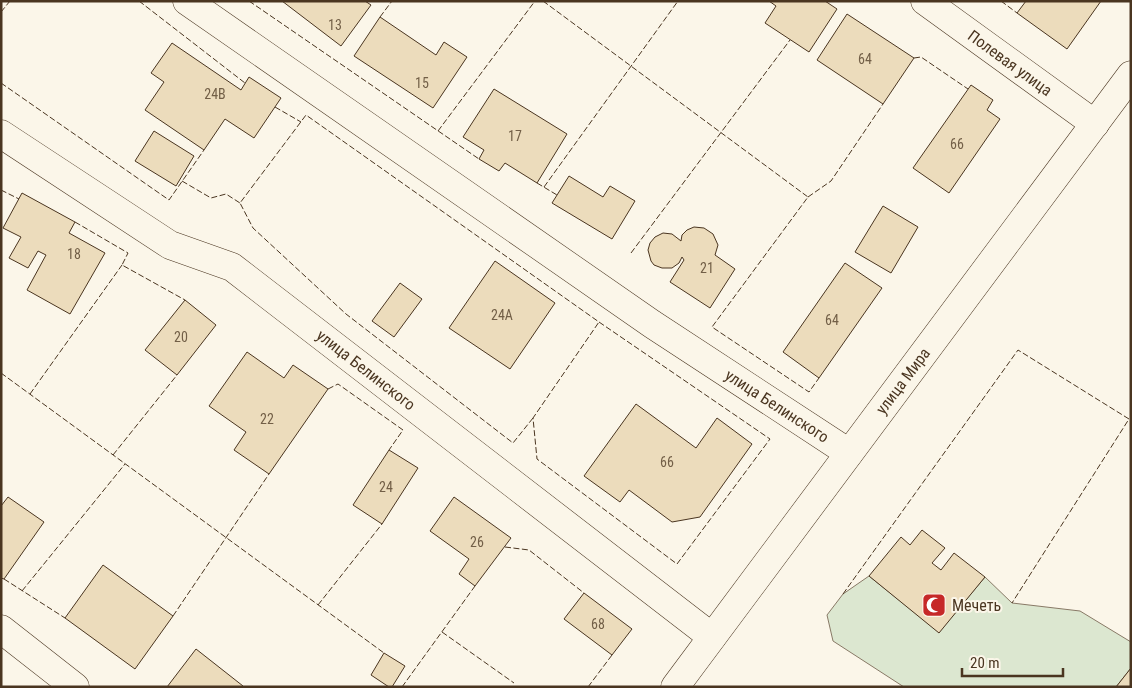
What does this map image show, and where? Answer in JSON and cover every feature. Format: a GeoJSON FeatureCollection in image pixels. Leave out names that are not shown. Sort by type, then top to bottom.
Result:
{"type":"FeatureCollection","features":[{"type":"Feature","properties":{"kind":"street","name":"улица Белинского"},"geometry":{"type":"LineString","coordinates":[[187,1],[652,324],[849,453]]}},
{"type":"Feature","properties":{"kind":"street","name":"Полевая улица"},"geometry":{"type":"LineString","coordinates":[[925,1],[1095,124]]}},
{"type":"Feature","properties":{"kind":"street","name":"улица Мира"},"geometry":{"type":"LineString","coordinates":[[675,687],[1131,75]]}},
{"type":"Feature","properties":{"kind":"street","name":"улица Белинского"},"geometry":{"type":"LineString","coordinates":[[1,134],[170,245],[232,267],[712,637]]}},
{"type":"Feature","properties":{"kind":"street"},"geometry":{"type":"LineString","coordinates":[[1,630],[75,687]]}},
{"type":"Feature","properties":{"kind":"green space"},"geometry":{"type":"Polygon","coordinates":[[[869,576],[939,632],[985,577],[1012,603],[1080,611],[1131,642],[1131,668],[1116,687],[904,687],[833,641],[827,615],[843,594],[869,576]]]}},
{"type":"Feature","properties":{"kind":"building"},"geometry":{"type":"Polygon","coordinates":[[[282,1],[365,1],[371,5],[341,46],[282,1]]]}},
{"type":"Feature","properties":{"kind":"building"},"geometry":{"type":"Polygon","coordinates":[[[769,1],[825,1],[837,9],[809,52],[765,23],[776,6],[769,1]]]}},
{"type":"Feature","properties":{"kind":"building"},"geometry":{"type":"Polygon","coordinates":[[[1026,1],[1101,1],[1067,49],[1017,13],[1026,1]]]}},
{"type":"Feature","properties":{"kind":"building"},"geometry":{"type":"Polygon","coordinates":[[[847,14],[914,58],[883,104],[817,60],[847,14]]]}},
{"type":"Feature","properties":{"kind":"building"},"geometry":{"type":"Polygon","coordinates":[[[380,17],[436,55],[444,42],[467,57],[433,108],[354,56],[380,17]]]}},
{"type":"Feature","properties":{"kind":"building"},"geometry":{"type":"Polygon","coordinates":[[[172,43],[241,90],[249,77],[281,98],[254,138],[225,119],[204,150],[145,110],[164,82],[151,73],[172,43]]]}},
{"type":"Feature","properties":{"kind":"building"},"geometry":{"type":"Polygon","coordinates":[[[971,85],[993,100],[987,110],[1000,119],[949,193],[913,168],[971,85]]]}},
{"type":"Feature","properties":{"kind":"building"},"geometry":{"type":"Polygon","coordinates":[[[494,89],[567,134],[537,183],[505,163],[499,171],[479,159],[484,150],[463,137],[494,89]]]}},
{"type":"Feature","properties":{"kind":"building"},"geometry":{"type":"Polygon","coordinates":[[[154,131],[194,156],[176,186],[135,161],[154,131]]]}},
{"type":"Feature","properties":{"kind":"building"},"geometry":{"type":"Polygon","coordinates":[[[569,176],[603,197],[610,186],[635,201],[612,239],[552,203],[569,176]]]}},
{"type":"Feature","properties":{"kind":"building"},"geometry":{"type":"Polygon","coordinates":[[[22,193],[75,222],[69,233],[105,253],[70,314],[27,290],[46,255],[38,251],[28,268],[9,258],[21,237],[3,228],[22,193]]]}},
{"type":"Feature","properties":{"kind":"building"},"geometry":{"type":"Polygon","coordinates":[[[883,206],[918,227],[891,273],[855,252],[883,206]]]}},
{"type":"Feature","properties":{"kind":"building"},"geometry":{"type":"Polygon","coordinates":[[[694,227],[704,228],[713,234],[718,245],[715,255],[735,269],[710,308],[670,282],[684,260],[682,257],[679,263],[672,268],[662,268],[654,265],[648,250],[650,243],[655,237],[663,233],[672,234],[681,241],[682,235],[694,227]]]}},
{"type":"Feature","properties":{"kind":"building"},"geometry":{"type":"Polygon","coordinates":[[[495,261],[555,303],[510,369],[449,328],[495,261]]]}},
{"type":"Feature","properties":{"kind":"building"},"geometry":{"type":"Polygon","coordinates":[[[845,263],[882,288],[819,378],[783,352],[845,263]]]}},
{"type":"Feature","properties":{"kind":"building"},"geometry":{"type":"Polygon","coordinates":[[[400,283],[422,299],[394,337],[372,321],[400,283]]]}},
{"type":"Feature","properties":{"kind":"building"},"geometry":{"type":"Polygon","coordinates":[[[185,300],[216,325],[177,375],[145,350],[185,300]]]}},
{"type":"Feature","properties":{"kind":"building"},"geometry":{"type":"Polygon","coordinates":[[[247,352],[284,378],[293,365],[328,389],[269,474],[234,450],[246,432],[209,406],[247,352]]]}},
{"type":"Feature","properties":{"kind":"building"},"geometry":{"type":"Polygon","coordinates":[[[636,404],[696,448],[717,418],[752,444],[700,517],[672,522],[629,490],[620,502],[584,476],[636,404]]]}},
{"type":"Feature","properties":{"kind":"building"},"geometry":{"type":"Polygon","coordinates":[[[389,450],[418,468],[382,524],[353,505],[389,450]]]}},
{"type":"Feature","properties":{"kind":"building"},"geometry":{"type":"Polygon","coordinates":[[[8,497],[44,522],[4,579],[1,578],[1,506],[8,497]]]}},
{"type":"Feature","properties":{"kind":"building"},"geometry":{"type":"Polygon","coordinates":[[[454,497],[511,538],[475,586],[459,574],[469,559],[430,531],[454,497]]]}},
{"type":"Feature","properties":{"kind":"building","name":"Мечеть"},"geometry":{"type":"Polygon","coordinates":[[[922,530],[945,548],[932,563],[941,570],[954,553],[985,577],[939,633],[869,576],[901,537],[910,545],[922,530]]]}},
{"type":"Feature","properties":{"kind":"building"},"geometry":{"type":"Polygon","coordinates":[[[103,565],[173,616],[135,669],[65,618],[103,565]]]}},
{"type":"Feature","properties":{"kind":"building"},"geometry":{"type":"Polygon","coordinates":[[[584,593],[632,629],[612,655],[564,619],[584,593]]]}},
{"type":"Feature","properties":{"kind":"building"},"geometry":{"type":"Polygon","coordinates":[[[196,649],[243,686],[167,687],[196,649]]]}},
{"type":"Feature","properties":{"kind":"building"},"geometry":{"type":"Polygon","coordinates":[[[384,653],[405,666],[392,687],[371,675],[384,653]]]}},
{"type":"Feature","properties":{"kind":"building"},"geometry":{"type":"Polygon","coordinates":[[[1131,668],[1131,687],[1116,687],[1131,668]]]}},
{"type":"Feature","properties":{"kind":"fence"},"geometry":{"type":"LineString","coordinates":[[1,12],[10,1]]}},
{"type":"Feature","properties":{"kind":"fence"},"geometry":{"type":"LineString","coordinates":[[139,1],[245,83]]}},
{"type":"Feature","properties":{"kind":"fence"},"geometry":{"type":"LineString","coordinates":[[249,1],[479,159]]}},
{"type":"Feature","properties":{"kind":"fence"},"geometry":{"type":"LineString","coordinates":[[380,17],[392,1]]}},
{"type":"Feature","properties":{"kind":"fence"},"geometry":{"type":"LineString","coordinates":[[438,131],[535,1]]}},
{"type":"Feature","properties":{"kind":"fence"},"geometry":{"type":"LineString","coordinates":[[543,1],[808,197],[712,327],[809,392],[819,378]]}},
{"type":"Feature","properties":{"kind":"fence"},"geometry":{"type":"LineString","coordinates":[[544,187],[678,1]]}},
{"type":"Feature","properties":{"kind":"fence"},"geometry":{"type":"LineString","coordinates":[[1001,1],[1017,13]]}},
{"type":"Feature","properties":{"kind":"fence"},"geometry":{"type":"LineString","coordinates":[[631,253],[790,40]]}},
{"type":"Feature","properties":{"kind":"fence"},"geometry":{"type":"LineString","coordinates":[[914,58],[921,57],[968,89]]}},
{"type":"Feature","properties":{"kind":"fence"},"geometry":{"type":"LineString","coordinates":[[1,83],[169,200],[204,150]]}},
{"type":"Feature","properties":{"kind":"fence"},"geometry":{"type":"LineString","coordinates":[[808,197],[831,181],[883,104]]}},
{"type":"Feature","properties":{"kind":"fence"},"geometry":{"type":"LineString","coordinates":[[275,107],[301,122]]}},
{"type":"Feature","properties":{"kind":"fence"},"geometry":{"type":"LineString","coordinates":[[533,418],[513,443],[346,314],[253,228],[240,203],[306,115],[599,322]]}},
{"type":"Feature","properties":{"kind":"fence"},"geometry":{"type":"LineString","coordinates":[[182,181],[211,198],[226,194],[240,203]]}},
{"type":"Feature","properties":{"kind":"fence"},"geometry":{"type":"LineString","coordinates":[[537,183],[557,195]]}},
{"type":"Feature","properties":{"kind":"fence"},"geometry":{"type":"LineString","coordinates":[[1,190],[19,199]]}},
{"type":"Feature","properties":{"kind":"fence"},"geometry":{"type":"LineString","coordinates":[[75,222],[128,253],[122,265],[185,300]]}},
{"type":"Feature","properties":{"kind":"fence"},"geometry":{"type":"LineString","coordinates":[[30,394],[122,265]]}},
{"type":"Feature","properties":{"kind":"fence"},"geometry":{"type":"LineString","coordinates":[[599,322],[770,439],[677,564],[537,459],[533,418],[599,322]]}},
{"type":"Feature","properties":{"kind":"fence"},"geometry":{"type":"LineString","coordinates":[[843,594],[1018,350],[1129,419],[1012,603]]}},
{"type":"Feature","properties":{"kind":"fence"},"geometry":{"type":"LineString","coordinates":[[1,373],[384,653]]}},
{"type":"Feature","properties":{"kind":"fence"},"geometry":{"type":"LineString","coordinates":[[113,455],[177,375]]}},
{"type":"Feature","properties":{"kind":"fence"},"geometry":{"type":"LineString","coordinates":[[328,389],[338,384],[403,430],[389,450]]}},
{"type":"Feature","properties":{"kind":"fence"},"geometry":{"type":"LineString","coordinates":[[22,591],[125,464]]}},
{"type":"Feature","properties":{"kind":"fence"},"geometry":{"type":"LineString","coordinates":[[173,616],[269,474]]}},
{"type":"Feature","properties":{"kind":"fence"},"geometry":{"type":"LineString","coordinates":[[318,605],[382,524]]}},
{"type":"Feature","properties":{"kind":"fence"},"geometry":{"type":"LineString","coordinates":[[505,547],[529,550],[584,593]]}},
{"type":"Feature","properties":{"kind":"fence"},"geometry":{"type":"LineString","coordinates":[[4,579],[65,618]]}},
{"type":"Feature","properties":{"kind":"fence"},"geometry":{"type":"LineString","coordinates":[[402,687],[475,586]]}},
{"type":"Feature","properties":{"kind":"fence"},"geometry":{"type":"LineString","coordinates":[[442,632],[514,683]]}},
{"type":"Feature","properties":{"kind":"fence"},"geometry":{"type":"LineString","coordinates":[[588,687],[612,655]]}},
{"type":"Feature","properties":{"kind":"place","name":"Мечеть"},"geometry":{"type":"Point","coordinates":[934,605]}}]}
